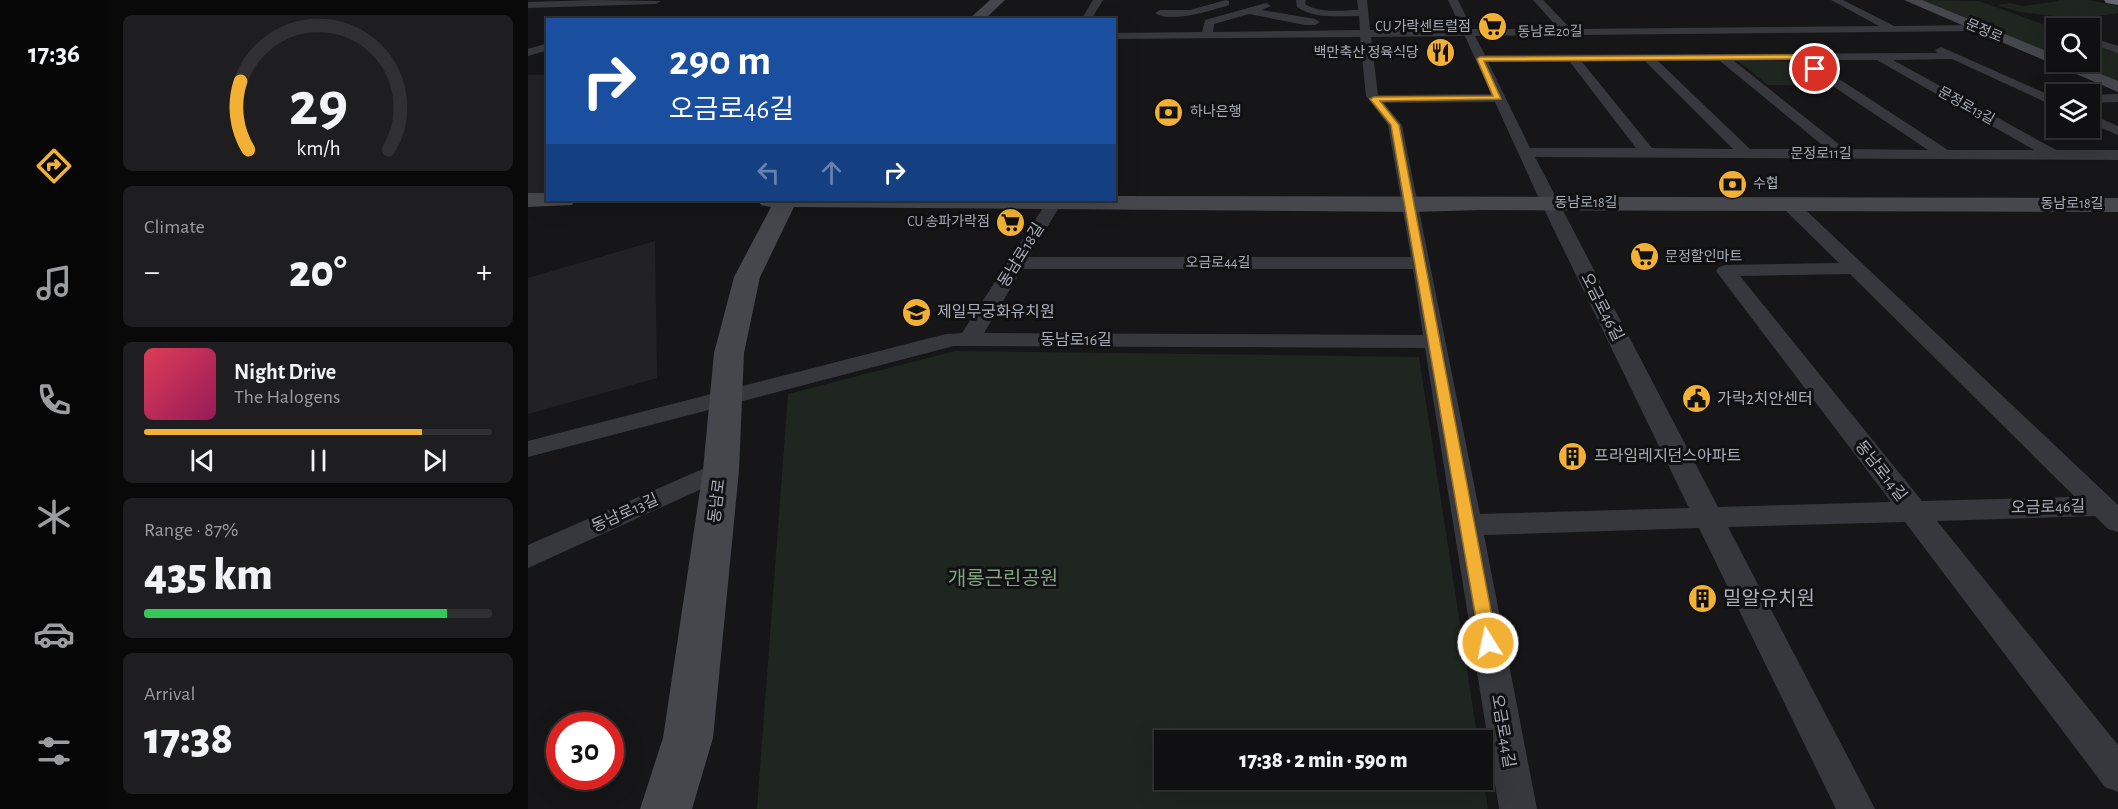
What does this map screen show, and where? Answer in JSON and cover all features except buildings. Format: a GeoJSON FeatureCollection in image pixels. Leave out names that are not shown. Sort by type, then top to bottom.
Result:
{"type":"FeatureCollection","features":[{"type":"Feature","properties":{"kind":"highway"},"geometry":{"type":"LineString","coordinates":[[2111,0],[2118,2]]}},
{"type":"Feature","properties":{"kind":"street"},"geometry":{"type":"LineString","coordinates":[[977,18],[998,0]]}},
{"type":"Feature","properties":{"kind":"street"},"geometry":{"type":"LineString","coordinates":[[1087,18],[1098,0]]}},
{"type":"Feature","properties":{"kind":"street"},"geometry":{"type":"LineString","coordinates":[[1149,35],[1167,0]]}},
{"type":"Feature","properties":{"kind":"street"},"geometry":{"type":"LineString","coordinates":[[1160,13],[1190,13],[1234,0]]}},
{"type":"Feature","properties":{"kind":"street","name":"오금로46길"},"geometry":{"type":"LineString","coordinates":[[1453,0],[1549,203],[1856,809]]}},
{"type":"Feature","properties":{"kind":"street"},"geometry":{"type":"LineString","coordinates":[[1538,0],[1568,32]]}},
{"type":"Feature","properties":{"kind":"street","name":"동남로20길"},"geometry":{"type":"LineString","coordinates":[[1836,0],[1893,29],[2046,97]]}},
{"type":"Feature","properties":{"kind":"street","name":"문정로"},"geometry":{"type":"LineString","coordinates":[[1911,0],[2046,56]]}},
{"type":"Feature","properties":{"kind":"street"},"geometry":{"type":"LineString","coordinates":[[528,5],[658,1]]}},
{"type":"Feature","properties":{"kind":"street"},"geometry":{"type":"LineString","coordinates":[[629,12],[658,1]]}},
{"type":"Feature","properties":{"kind":"street"},"geometry":{"type":"LineString","coordinates":[[1207,35],[1209,22],[1250,11],[1292,4],[1318,12],[1364,17]]}},
{"type":"Feature","properties":{"kind":"street"},"geometry":{"type":"LineString","coordinates":[[1250,11],[1305,22],[1364,17]]}},
{"type":"Feature","properties":{"kind":"street"},"geometry":{"type":"LineString","coordinates":[[1364,17],[1374,99],[1498,98]]}},
{"type":"Feature","properties":{"kind":"street","name":"동남로20길"},"geometry":{"type":"LineString","coordinates":[[1116,36],[1207,35],[1364,17],[1468,33],[1977,28]]}},
{"type":"Feature","properties":{"kind":"street"},"geometry":{"type":"LineString","coordinates":[[2100,43],[2118,48]]}},
{"type":"Feature","properties":{"kind":"street"},"geometry":{"type":"LineString","coordinates":[[528,53],[546,46]]}},
{"type":"Feature","properties":{"kind":"street","name":"문정로13길"},"geometry":{"type":"LineString","coordinates":[[1879,56],[2053,155]]}},
{"type":"Feature","properties":{"kind":"street"},"geometry":{"type":"LineString","coordinates":[[1480,59],[1954,56]]}},
{"type":"Feature","properties":{"kind":"street"},"geometry":{"type":"LineString","coordinates":[[1722,57],[1842,154]]}},
{"type":"Feature","properties":{"kind":"street"},"geometry":{"type":"LineString","coordinates":[[1797,57],[1946,154]]}},
{"type":"Feature","properties":{"kind":"street"},"geometry":{"type":"LineString","coordinates":[[1573,58],[1648,153]]}},
{"type":"Feature","properties":{"kind":"street"},"geometry":{"type":"LineString","coordinates":[[1648,58],[1747,153]]}},
{"type":"Feature","properties":{"kind":"street","name":"문정로"},"geometry":{"type":"LineString","coordinates":[[2083,72],[2118,87]]}},
{"type":"Feature","properties":{"kind":"street"},"geometry":{"type":"LineString","coordinates":[[2100,99],[2118,98]]}},
{"type":"Feature","properties":{"kind":"street","name":"오금로44길"},"geometry":{"type":"LineString","coordinates":[[1374,99],[1395,125],[1518,809]]}},
{"type":"Feature","properties":{"kind":"street"},"geometry":{"type":"LineString","coordinates":[[2100,123],[2118,131]]}},
{"type":"Feature","properties":{"kind":"street","name":"문정로11길"},"geometry":{"type":"LineString","coordinates":[[1524,152],[2118,155]]}},
{"type":"Feature","properties":{"kind":"street"},"geometry":{"type":"LineString","coordinates":[[528,200],[546,200]]}},
{"type":"Feature","properties":{"kind":"street","name":"동남로"},"geometry":{"type":"LineString","coordinates":[[666,809],[688,738],[721,470],[729,353],[747,277],[780,201]]}},
{"type":"Feature","properties":{"kind":"street","name":"동남로18길"},"geometry":{"type":"LineString","coordinates":[[969,339],[1055,201],[1411,205],[1549,203],[2118,205]]}},
{"type":"Feature","properties":{"kind":"street"},"geometry":{"type":"LineString","coordinates":[[1788,203],[2110,514]]}},
{"type":"Feature","properties":{"kind":"street","name":"오금로44길"},"geometry":{"type":"LineString","coordinates":[[1016,263],[1419,263]]}},
{"type":"Feature","properties":{"kind":"street","name":"동남로14길"},"geometry":{"type":"LineString","coordinates":[[1857,268],[1726,271],[2118,774]]}},
{"type":"Feature","properties":{"kind":"street","name":"동남로16길"},"geometry":{"type":"LineString","coordinates":[[528,449],[954,339],[1433,342]]}},
{"type":"Feature","properties":{"kind":"street","name":"동남로13길"},"geometry":{"type":"LineString","coordinates":[[528,557],[721,470]]}},
{"type":"Feature","properties":{"kind":"street","name":"오금로46길"},"geometry":{"type":"LineString","coordinates":[[1466,525],[1911,510],[2110,514]]}},
{"type":"Feature","properties":{"kind":"shaded area"},"geometry":{"type":"Polygon","coordinates":[[[528,75],[546,75],[546,193],[528,193],[528,75]]]}},
{"type":"Feature","properties":{"kind":"shaded area"},"geometry":{"type":"Polygon","coordinates":[[[655,241],[657,378],[528,414],[528,278],[655,241]]]}},
{"type":"Feature","properties":{"kind":"green space"},"geometry":{"type":"Polygon","coordinates":[[[1916,0],[1979,1],[2046,25],[2046,55],[1916,0]]]}},
{"type":"Feature","properties":{"kind":"green space"},"geometry":{"type":"Polygon","coordinates":[[[2057,0],[2088,0],[2118,6],[2118,13],[2070,18],[2020,12],[1997,5],[2010,3],[2023,6],[2060,1],[2057,0]]]}},
{"type":"Feature","properties":{"kind":"green space"},"geometry":{"type":"Polygon","coordinates":[[[2100,45],[2118,52],[2118,84],[2088,72],[2100,72],[2100,45]]]}},
{"type":"Feature","properties":{"kind":"green space"},"geometry":{"type":"Polygon","coordinates":[[[1738,61],[1792,61],[1830,85],[1768,85],[1738,61]]]}},
{"type":"Feature","properties":{"kind":"green space","name":"개롱근린공원"},"geometry":{"type":"Polygon","coordinates":[[[955,351],[1419,357],[1476,730],[1154,730],[1154,790],[1485,790],[1488,809],[757,809],[788,394],[955,351]]]}},
{"type":"Feature","properties":{"kind":"place","name":"CU 가락센트럴점"},"geometry":{"type":"Point","coordinates":[1492,27]}},
{"type":"Feature","properties":{"kind":"place","name":"백만축산 정육식당"},"geometry":{"type":"Point","coordinates":[1440,53]}},
{"type":"Feature","properties":{"kind":"place","name":"하나은행"},"geometry":{"type":"Point","coordinates":[1169,112]}},
{"type":"Feature","properties":{"kind":"place","name":"수협"},"geometry":{"type":"Point","coordinates":[1732,184]}},
{"type":"Feature","properties":{"kind":"place","name":"CU 송파가락점"},"geometry":{"type":"Point","coordinates":[1011,222]}},
{"type":"Feature","properties":{"kind":"place","name":"문정할인마트"},"geometry":{"type":"Point","coordinates":[1644,257]}},
{"type":"Feature","properties":{"kind":"place","name":"제일무궁화유치원"},"geometry":{"type":"Point","coordinates":[916,312]}},
{"type":"Feature","properties":{"kind":"place","name":"가락2치안센터"},"geometry":{"type":"Point","coordinates":[1696,399]}},
{"type":"Feature","properties":{"kind":"place","name":"프라임레지던스아파트"},"geometry":{"type":"Point","coordinates":[1573,456]}},
{"type":"Feature","properties":{"kind":"place","name":"밀알유치원"},"geometry":{"type":"Point","coordinates":[1702,599]}},
{"type":"Feature","properties":{"kind":"route"},"geometry":{"type":"LineString","coordinates":[[1488,643],[1395,125],[1374,99],[1498,98],[1480,59],[1797,57],[1815,69]]}}]}
